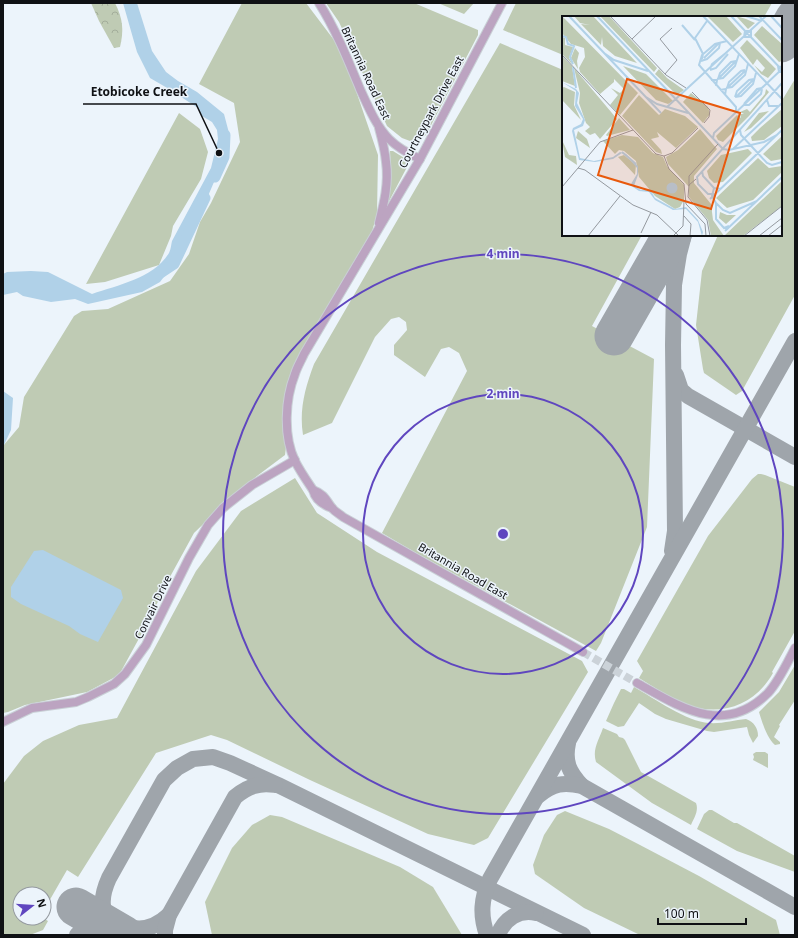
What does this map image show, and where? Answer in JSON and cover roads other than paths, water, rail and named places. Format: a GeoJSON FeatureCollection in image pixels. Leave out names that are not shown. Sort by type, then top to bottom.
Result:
{"type":"FeatureCollection","features":[{"type":"Feature","properties":{"kind":"street","name":"Britannia Road East"},"geometry":{"type":"LineString","coordinates":[[319,3],[333,27],[378,126],[399,148],[420,159]]}},
{"type":"Feature","properties":{"kind":"street","name":"Courtneypark Drive East"},"geometry":{"type":"LineString","coordinates":[[378,231],[420,159],[502,3]]}},
{"type":"Feature","properties":{"kind":"street"},"geometry":{"type":"LineString","coordinates":[[378,126],[384,149],[387,171],[386,189],[378,231]]}},
{"type":"Feature","properties":{"kind":"street","name":"Britannia Road East"},"geometry":{"type":"LineString","coordinates":[[378,231],[304,354],[295,373],[288,396],[287,417],[289,440],[295,460],[313,490],[320,492],[328,500],[332,508],[343,517],[583,652]]}},
{"type":"Feature","properties":{"kind":"street","name":"Convair Drive"},"geometry":{"type":"LineString","coordinates":[[3,722],[32,708],[76,702],[114,684],[125,674],[146,645],[189,558],[208,525],[223,508],[252,485],[295,460]]}},
{"type":"Feature","properties":{"kind":"street"},"geometry":{"type":"LineString","coordinates":[[637,683],[678,706],[699,714],[721,716],[737,712],[755,703],[768,692],[780,675],[795,648]]}},
{"type":"Feature","properties":{"kind":"water"},"geometry":{"type":"Polygon","coordinates":[[[123,3],[137,3],[152,51],[166,72],[197,92],[224,114],[229,133],[220,168],[208,196],[188,229],[178,258],[160,282],[142,292],[88,304],[75,299],[51,302],[23,296],[17,292],[3,295],[3,274],[7,272],[48,272],[92,294],[124,284],[145,275],[162,262],[169,253],[172,241],[211,168],[218,139],[217,130],[212,122],[202,116],[198,108],[150,78],[137,52],[123,3]]]}},
{"type":"Feature","properties":{"kind":"water"},"geometry":{"type":"Polygon","coordinates":[[[3,391],[13,398],[11,430],[3,447],[3,391]]]}},
{"type":"Feature","properties":{"kind":"water"},"geometry":{"type":"Polygon","coordinates":[[[43,550],[121,590],[123,598],[98,642],[80,634],[69,626],[21,604],[11,597],[11,587],[34,551],[43,550]]]}},
{"type":"Feature","properties":{"kind":"waterway"},"geometry":{"type":"LineString","coordinates":[[215,177],[224,157],[225,135]]}},
{"type":"Feature","properties":{"kind":"waterway"},"geometry":{"type":"LineString","coordinates":[[159,274],[174,264],[205,198]]}},
{"type":"Feature","properties":{"kind":"tunnel"},"geometry":{"type":"LineString","coordinates":[[583,652],[637,683]]}},
{"type":"Feature","properties":{"kind":"place","name":"Etobicoke Creek"},"geometry":{"type":"Point","coordinates":[219,153]}}]}
